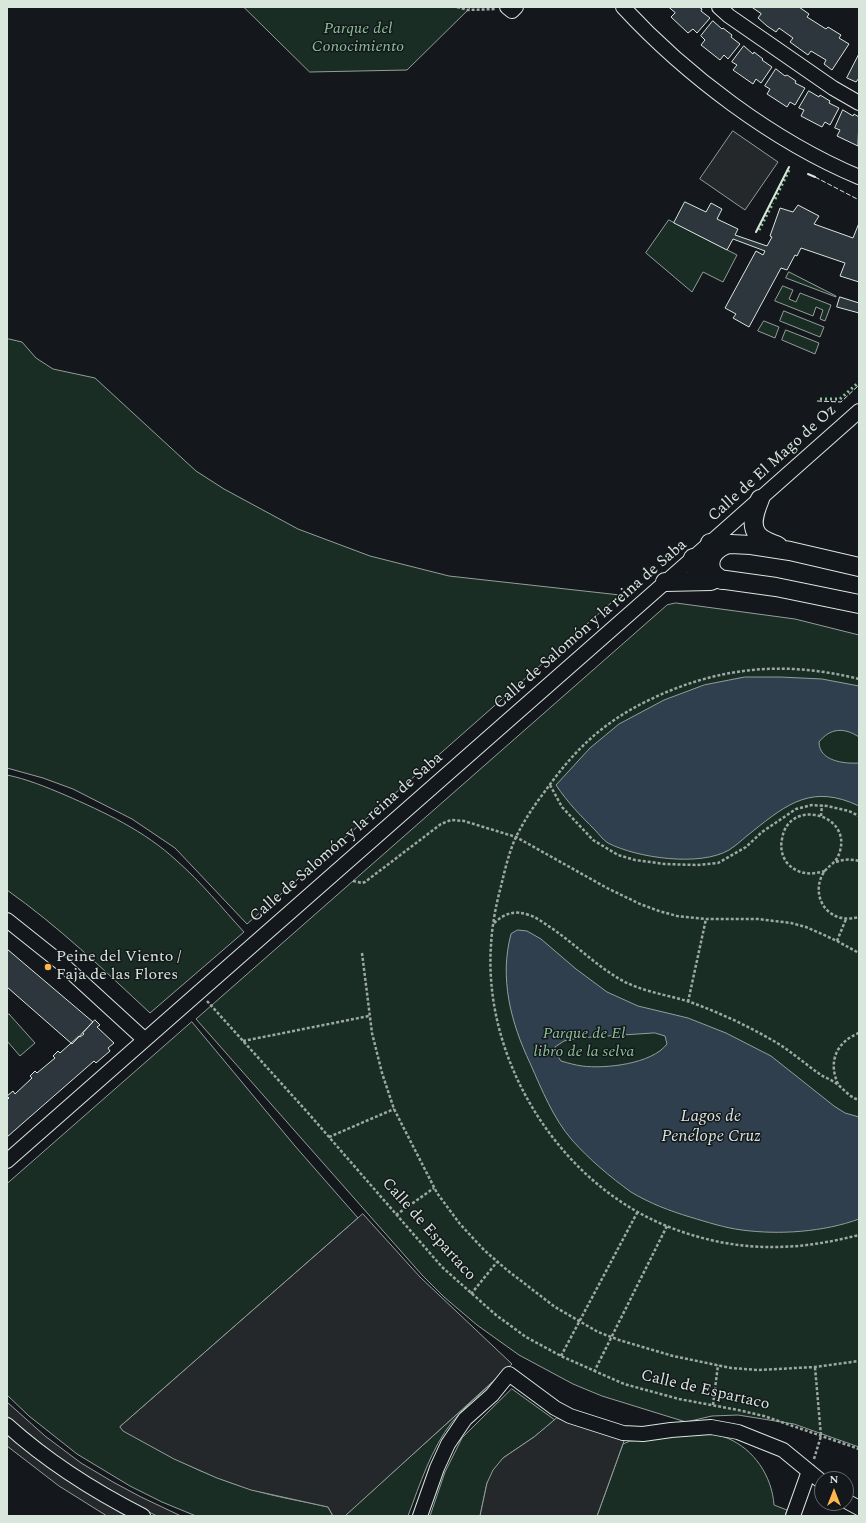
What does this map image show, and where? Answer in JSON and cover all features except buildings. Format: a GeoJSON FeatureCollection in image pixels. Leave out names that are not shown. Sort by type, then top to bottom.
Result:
{"type":"FeatureCollection","features":[{"type":"Feature","properties":{"kind":"main road"},"geometry":{"type":"LineString","coordinates":[[760,499],[754,518],[754,527],[757,535],[764,540],[790,550]]}},
{"type":"Feature","properties":{"kind":"main road"},"geometry":{"type":"LineString","coordinates":[[710,543],[751,545],[790,550],[859,567]]}},
{"type":"Feature","properties":{"kind":"main road"},"geometry":{"type":"LineString","coordinates":[[722,580],[713,572],[711,565],[712,558],[716,551],[722,546],[729,544]]}},
{"type":"Feature","properties":{"kind":"main road"},"geometry":{"type":"LineString","coordinates":[[693,558],[696,571],[704,578],[776,587],[859,604]]}},
{"type":"Feature","properties":{"kind":"main road"},"geometry":{"type":"LineString","coordinates":[[665,582],[722,580]]}},
{"type":"Feature","properties":{"kind":"street"},"geometry":{"type":"LineString","coordinates":[[502,8],[512,12],[516,7]]}},
{"type":"Feature","properties":{"kind":"street"},"geometry":{"type":"LineString","coordinates":[[623,7],[669,52],[704,82],[742,110],[813,155],[859,177]]}},
{"type":"Feature","properties":{"kind":"street"},"geometry":{"type":"LineString","coordinates":[[719,7],[729,16],[833,88],[859,103]]}},
{"type":"Feature","properties":{"kind":"street","name":"Calle de El Mago de Oz"},"geometry":{"type":"LineString","coordinates":[[710,543],[859,411]]}},
{"type":"Feature","properties":{"kind":"street","name":"Calle de Salomón y la reina de Saba"},"geometry":{"type":"LineString","coordinates":[[7,1160],[710,543]]}},
{"type":"Feature","properties":{"kind":"street"},"geometry":{"type":"LineString","coordinates":[[7,920],[61,963],[144,1039]]}},
{"type":"Feature","properties":{"kind":"street"},"geometry":{"type":"LineString","coordinates":[[420,1516],[448,1444],[464,1419],[492,1395],[509,1374],[555,1408],[570,1416],[604,1428],[623,1433],[643,1434],[711,1427],[738,1432],[783,1450],[814,1475]]}},
{"type":"Feature","properties":{"kind":"street"},"geometry":{"type":"LineString","coordinates":[[7,1424],[26,1442],[50,1461],[94,1489],[143,1516]]}},
{"type":"Feature","properties":{"kind":"street"},"geometry":{"type":"LineString","coordinates":[[793,1516],[810,1471]]}},
{"type":"Feature","properties":{"kind":"path"},"geometry":{"type":"LineString","coordinates":[[457,7],[468,10],[502,8]]}},
{"type":"Feature","properties":{"kind":"path"},"geometry":{"type":"LineString","coordinates":[[465,7],[468,10]]}},
{"type":"Feature","properties":{"kind":"path"},"geometry":{"type":"LineString","coordinates":[[859,679],[814,670],[762,668],[716,676],[678,687],[633,708],[600,729],[563,765],[534,807],[516,837],[502,882],[493,923],[491,946],[491,974],[496,1013],[509,1057],[526,1096],[542,1123],[570,1158],[603,1188],[626,1205],[667,1226],[710,1240],[774,1248],[824,1243],[859,1235]]}},
{"type":"Feature","properties":{"kind":"path"},"geometry":{"type":"LineString","coordinates":[[550,784],[562,807],[593,840],[618,855],[650,862],[697,865],[718,863],[746,847],[762,832],[784,816],[796,809],[812,805],[822,805],[849,811],[859,816]]}},
{"type":"Feature","properties":{"kind":"path"},"geometry":{"type":"LineString","coordinates":[[821,816],[822,805]]}},
{"type":"Feature","properties":{"kind":"path"},"geometry":{"type":"LineString","coordinates":[[835,863],[841,849],[841,839],[838,830],[832,822],[814,814],[804,815],[787,823],[782,835],[782,854],[795,870],[805,874],[814,874],[824,871],[842,860],[852,859],[859,861]]}},
{"type":"Feature","properties":{"kind":"path"},"geometry":{"type":"LineString","coordinates":[[784,816],[787,823]]}},
{"type":"Feature","properties":{"kind":"path"},"geometry":{"type":"LineString","coordinates":[[353,881],[362,883],[365,882],[431,830],[441,824],[451,820],[464,821],[516,837],[640,904],[677,916],[706,919],[776,921],[806,927],[838,941],[859,953]]}},
{"type":"Feature","properties":{"kind":"path"},"geometry":{"type":"LineString","coordinates":[[824,871],[818,889],[820,899],[825,908],[833,915],[846,919],[859,917]]}},
{"type":"Feature","properties":{"kind":"path"},"geometry":{"type":"LineString","coordinates":[[493,923],[507,913],[514,912],[521,912],[536,917],[612,974],[625,982],[641,989],[688,1002],[736,1021],[773,1040],[801,1058],[822,1075],[838,1084],[850,1096],[859,1100]]}},
{"type":"Feature","properties":{"kind":"path"},"geometry":{"type":"LineString","coordinates":[[688,1002],[706,919]]}},
{"type":"Feature","properties":{"kind":"path"},"geometry":{"type":"LineString","coordinates":[[838,941],[846,919]]}},
{"type":"Feature","properties":{"kind":"path"},"geometry":{"type":"LineString","coordinates":[[362,953],[372,1033],[382,1073],[394,1109],[434,1188],[460,1224],[497,1262],[555,1306],[598,1332],[673,1356],[731,1368],[758,1370],[815,1367],[859,1361]]}},
{"type":"Feature","properties":{"kind":"path","name":"Calle de Espartaco"},"geometry":{"type":"LineString","coordinates":[[198,992],[329,1137],[442,1267],[496,1315],[526,1337],[594,1372],[624,1384],[679,1399],[764,1416],[859,1449]]}},
{"type":"Feature","properties":{"kind":"path"},"geometry":{"type":"LineString","coordinates":[[243,1041],[369,1016]]}},
{"type":"Feature","properties":{"kind":"path"},"geometry":{"type":"LineString","coordinates":[[838,1084],[835,1077],[833,1064],[837,1051],[845,1041],[859,1033]]}},
{"type":"Feature","properties":{"kind":"path"},"geometry":{"type":"LineString","coordinates":[[329,1137],[394,1109]]}},
{"type":"Feature","properties":{"kind":"path"},"geometry":{"type":"LineString","coordinates":[[396,1215],[434,1188]]}},
{"type":"Feature","properties":{"kind":"path"},"geometry":{"type":"LineString","coordinates":[[561,1356],[638,1211]]}},
{"type":"Feature","properties":{"kind":"path"},"geometry":{"type":"LineString","coordinates":[[594,1372],[667,1226]]}},
{"type":"Feature","properties":{"kind":"path"},"geometry":{"type":"LineString","coordinates":[[471,1294],[497,1262]]}},
{"type":"Feature","properties":{"kind":"path"},"geometry":{"type":"LineString","coordinates":[[713,1405],[718,1365]]}},
{"type":"Feature","properties":{"kind":"path"},"geometry":{"type":"LineString","coordinates":[[810,1471],[821,1436],[815,1367]]}},
{"type":"Feature","properties":{"kind":"green space","name":"Parque del Conocimiento"},"geometry":{"type":"Polygon","coordinates":[[[244,7],[471,7],[407,70],[310,72],[244,7]]]}},
{"type":"Feature","properties":{"kind":"green space"},"geometry":{"type":"Polygon","coordinates":[[[669,220],[737,255],[723,282],[703,272],[692,292],[646,253],[669,220]]]}},
{"type":"Feature","properties":{"kind":"green space"},"geometry":{"type":"Polygon","coordinates":[[[789,272],[836,296],[836,297],[786,278],[789,272]]]}},
{"type":"Feature","properties":{"kind":"green space"},"geometry":{"type":"Polygon","coordinates":[[[783,286],[793,290],[789,299],[796,302],[800,293],[831,305],[825,321],[820,319],[823,310],[816,307],[813,316],[775,301],[783,286]]]}},
{"type":"Feature","properties":{"kind":"green space"},"geometry":{"type":"Polygon","coordinates":[[[784,311],[824,327],[820,337],[780,321],[784,311]]]}},
{"type":"Feature","properties":{"kind":"green space"},"geometry":{"type":"Polygon","coordinates":[[[764,321],[779,327],[775,338],[758,331],[764,321]]]}},
{"type":"Feature","properties":{"kind":"green space"},"geometry":{"type":"Polygon","coordinates":[[[786,330],[819,343],[815,354],[782,340],[786,330]]]}},
{"type":"Feature","properties":{"kind":"green space"},"geometry":{"type":"Polygon","coordinates":[[[9,339],[22,342],[36,358],[53,369],[95,378],[196,471],[224,489],[298,529],[370,556],[449,576],[620,595],[247,924],[175,848],[132,819],[73,789],[43,778],[7,768],[7,340],[9,339]]]}},
{"type":"Feature","properties":{"kind":"green space","name":"Parque de El libro de la selva"},"geometry":{"type":"Polygon","coordinates":[[[676,603],[795,619],[859,635],[859,1447],[794,1424],[738,1415],[712,1416],[686,1422],[602,1396],[573,1384],[519,1355],[477,1325],[444,1297],[422,1275],[196,1019],[667,605],[676,603]]]}},
{"type":"Feature","properties":{"kind":"green space"},"geometry":{"type":"Polygon","coordinates":[[[7,775],[22,779],[80,801],[138,831],[165,850],[186,869],[244,932],[150,1013],[63,933],[7,890],[7,775]]]}},
{"type":"Feature","properties":{"kind":"green space"},"geometry":{"type":"Polygon","coordinates":[[[9,1014],[35,1043],[20,1056],[7,1041],[7,1016],[9,1014]]]}},
{"type":"Feature","properties":{"kind":"green space"},"geometry":{"type":"Polygon","coordinates":[[[192,1022],[295,1146],[358,1218],[120,1427],[151,1446],[199,1470],[259,1492],[328,1507],[333,1516],[196,1516],[162,1502],[130,1486],[77,1454],[29,1416],[7,1395],[7,1184],[192,1022]]]}},
{"type":"Feature","properties":{"kind":"green space"},"geometry":{"type":"Polygon","coordinates":[[[496,1379],[462,1410],[445,1432],[432,1455],[408,1516],[345,1516],[496,1379]]]}},
{"type":"Feature","properties":{"kind":"green space"},"geometry":{"type":"Polygon","coordinates":[[[512,1389],[555,1420],[534,1437],[503,1458],[487,1483],[480,1516],[430,1516],[445,1472],[462,1438],[512,1389]]]}},
{"type":"Feature","properties":{"kind":"green space"},"geometry":{"type":"Polygon","coordinates":[[[700,1432],[727,1438],[737,1443],[753,1456],[760,1465],[770,1484],[774,1505],[787,1510],[785,1516],[597,1516],[623,1444],[630,1441],[658,1439],[700,1432]]]}},
{"type":"Feature","properties":{"kind":"shaded area"},"geometry":{"type":"Polygon","coordinates":[[[733,131],[778,162],[745,210],[700,179],[733,131]]]}},
{"type":"Feature","properties":{"kind":"shaded area"},"geometry":{"type":"Polygon","coordinates":[[[363,1214],[420,1277],[512,1364],[345,1516],[333,1516],[328,1507],[251,1490],[217,1478],[174,1459],[123,1431],[120,1427],[363,1214]]]}},
{"type":"Feature","properties":{"kind":"shaded area"},"geometry":{"type":"Polygon","coordinates":[[[7,1402],[45,1436],[81,1463],[141,1497],[181,1516],[157,1516],[127,1501],[64,1462],[7,1416],[7,1402]]]}},
{"type":"Feature","properties":{"kind":"shaded area"},"geometry":{"type":"Polygon","coordinates":[[[557,1418],[624,1441],[597,1516],[480,1516],[487,1483],[493,1470],[503,1458],[534,1437],[557,1418]]]}},
{"type":"Feature","properties":{"kind":"shaded area"},"geometry":{"type":"Polygon","coordinates":[[[7,1433],[41,1462],[87,1493],[127,1516],[107,1516],[59,1486],[7,1446],[7,1433]]]}},
{"type":"Feature","properties":{"kind":"water"},"geometry":{"type":"Polygon","coordinates":[[[745,677],[822,679],[859,686],[859,737],[843,730],[838,730],[823,737],[819,742],[823,753],[833,760],[846,763],[859,763],[859,806],[843,800],[828,797],[814,797],[802,800],[778,812],[729,850],[717,855],[702,858],[668,858],[635,853],[608,843],[574,809],[556,785],[590,748],[619,724],[664,700],[704,685],[745,677]]]}},
{"type":"Feature","properties":{"kind":"water","name":"Lagos de Penélope Cruz"},"geometry":{"type":"Polygon","coordinates":[[[518,930],[527,931],[541,939],[576,969],[607,992],[638,1006],[688,1018],[726,1033],[771,1056],[834,1106],[845,1113],[859,1117],[859,1219],[816,1230],[771,1232],[736,1229],[690,1217],[645,1200],[631,1192],[608,1174],[572,1140],[565,1131],[554,1113],[523,1048],[512,1016],[507,984],[506,967],[511,934],[518,930]],[[655,1033],[578,1038],[564,1041],[555,1047],[556,1054],[561,1061],[574,1065],[592,1067],[615,1066],[640,1061],[660,1051],[667,1044],[665,1036],[655,1033]]]}},
{"type":"Feature","properties":{"kind":"hedge"},"geometry":{"type":"LineString","coordinates":[[775,199],[789,170]]}},
{"type":"Feature","properties":{"kind":"hedge"},"geometry":{"type":"LineString","coordinates":[[759,230],[773,203]]}},
{"type":"Feature","properties":{"kind":"hedge"},"geometry":{"type":"LineString","coordinates":[[820,399],[840,399],[859,382]]}},
{"type":"Feature","properties":{"kind":"fence"},"geometry":{"type":"LineString","coordinates":[[815,177],[859,200]]}},
{"type":"Feature","properties":{"kind":"fence"},"geometry":{"type":"LineString","coordinates":[[817,401],[841,402],[859,385]]}},
{"type":"Feature","properties":{"kind":"wall"},"geometry":{"type":"LineString","coordinates":[[756,232],[789,167]]}},
{"type":"Feature","properties":{"kind":"wall"},"geometry":{"type":"LineString","coordinates":[[808,174],[815,177]]}},
{"type":"Feature","properties":{"kind":"place","name":"Peine del Viento / Faja de las Flores"},"geometry":{"type":"Point","coordinates":[48,967]}}]}
